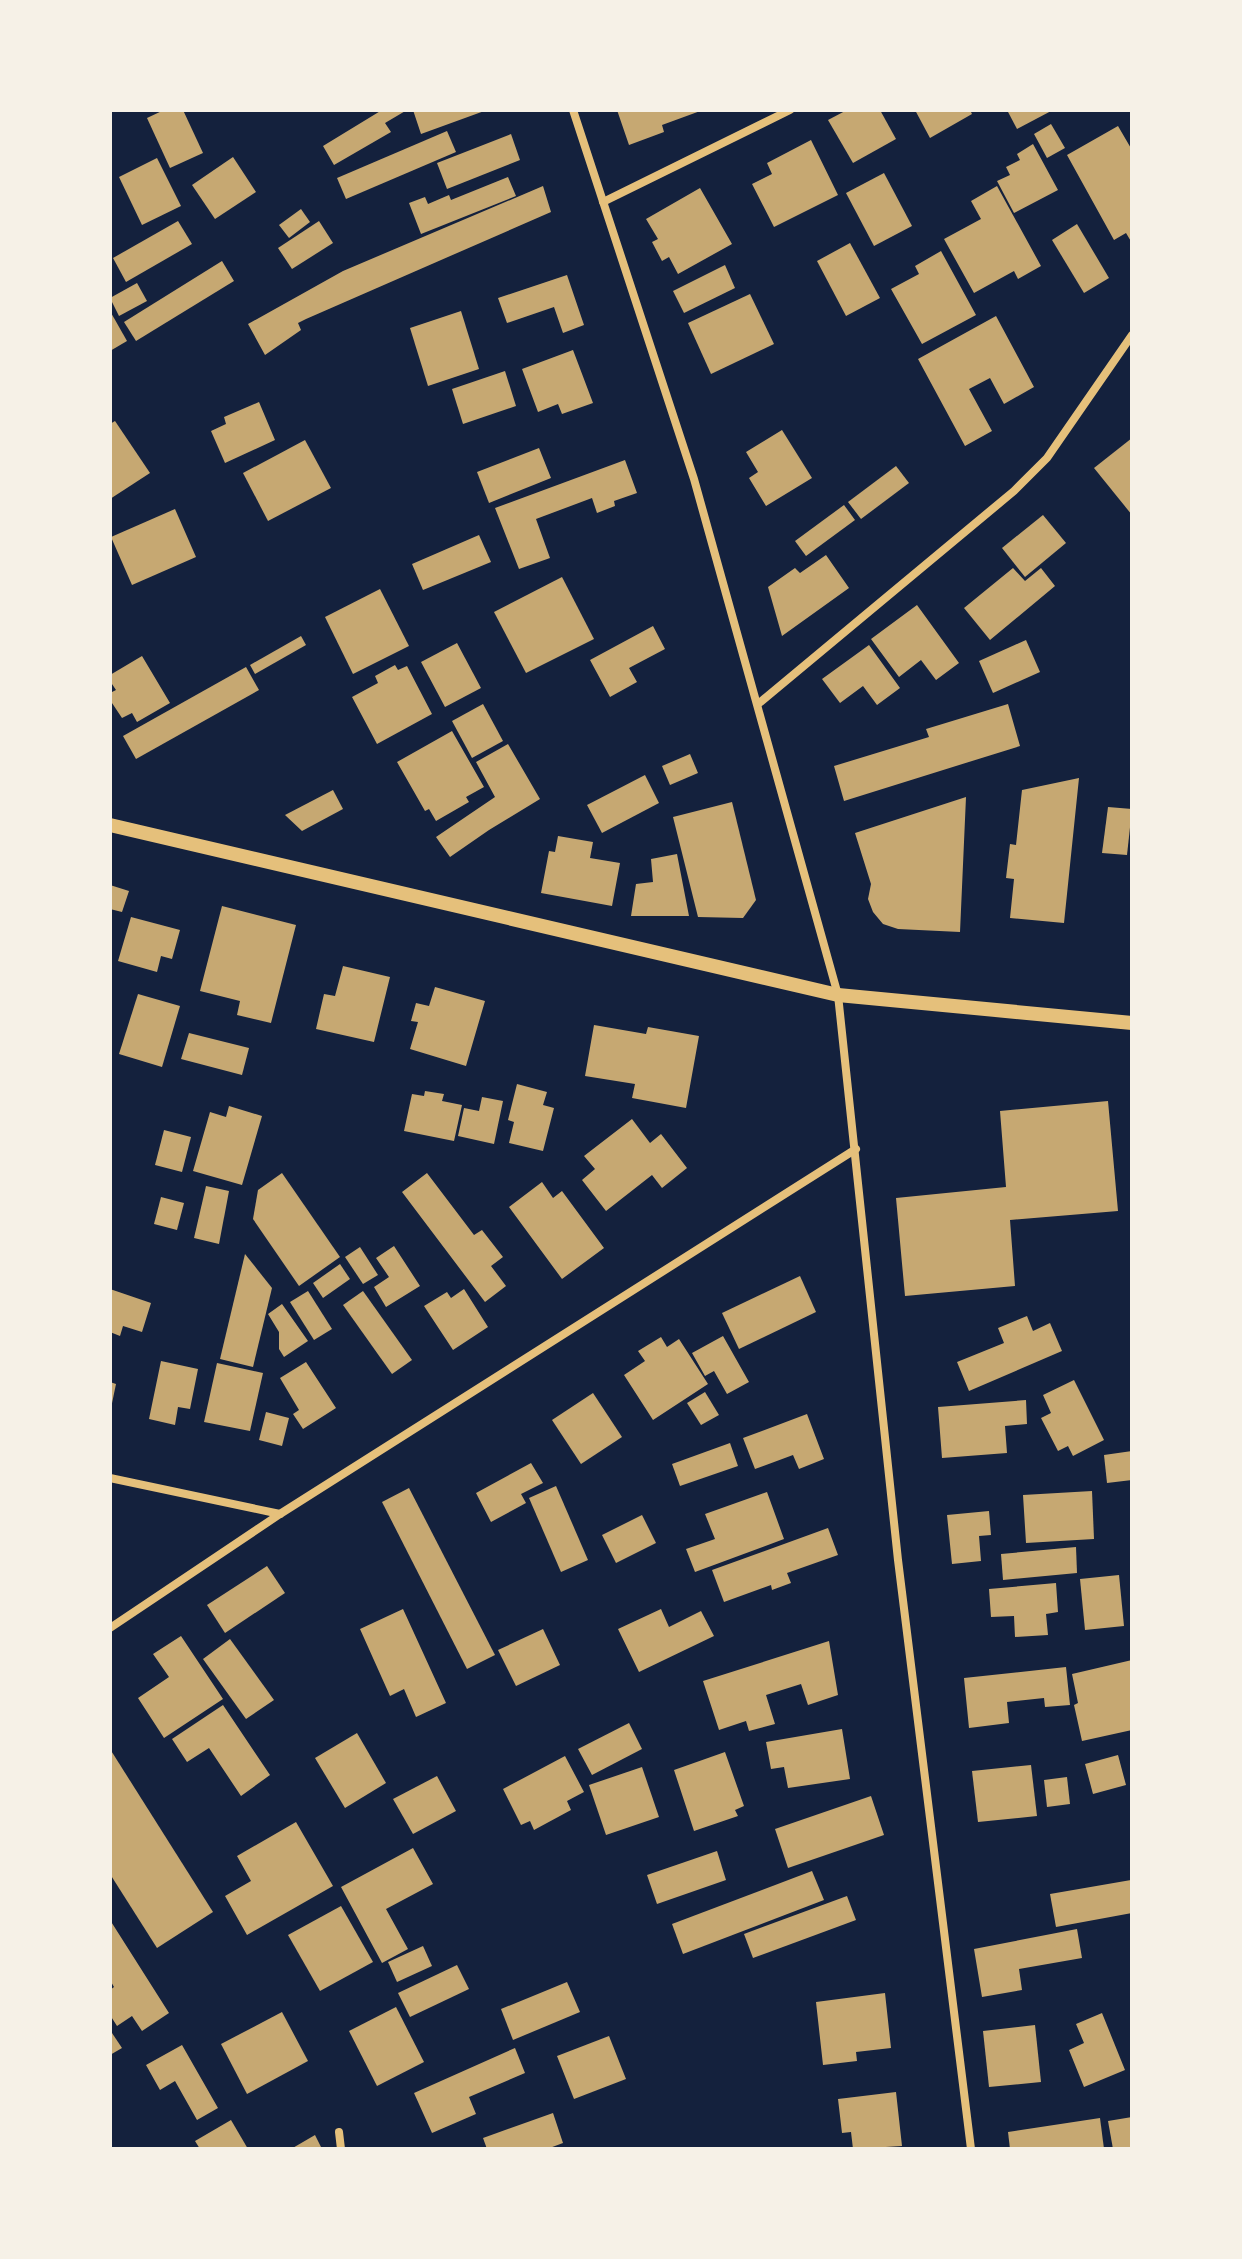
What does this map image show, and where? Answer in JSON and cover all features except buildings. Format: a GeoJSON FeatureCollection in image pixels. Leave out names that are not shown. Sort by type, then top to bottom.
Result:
{"type":"FeatureCollection","features":[{"type":"Feature","properties":{"kind":"street"},"geometry":{"type":"LineString","coordinates":[[573,110],[694,479],[838,995],[898,1560],[971,2149]]}},
{"type":"Feature","properties":{"kind":"street"},"geometry":{"type":"LineString","coordinates":[[603,202],[790,110]]}},
{"type":"Feature","properties":{"kind":"street"},"geometry":{"type":"LineString","coordinates":[[758,704],[1014,491],[1047,458],[1132,335]]}},
{"type":"Feature","properties":{"kind":"street"},"geometry":{"type":"LineString","coordinates":[[110,825],[838,995],[1132,1023]]}},
{"type":"Feature","properties":{"kind":"street"},"geometry":{"type":"LineString","coordinates":[[110,1628],[280,1514],[856,1149]]}},
{"type":"Feature","properties":{"kind":"street"},"geometry":{"type":"LineString","coordinates":[[110,1478],[280,1514]]}},
{"type":"Feature","properties":{"kind":"street"},"geometry":{"type":"LineString","coordinates":[[339,2132],[341,2149]]}}]}
